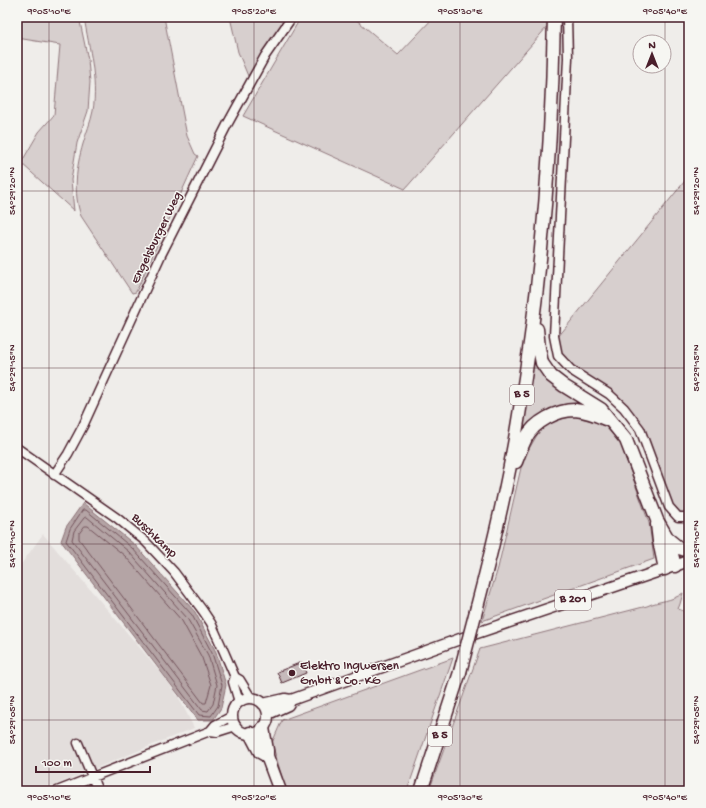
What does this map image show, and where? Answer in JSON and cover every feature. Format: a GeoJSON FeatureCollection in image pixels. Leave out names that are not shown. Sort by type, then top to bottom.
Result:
{"type":"FeatureCollection","features":[{"type":"Feature","properties":{"kind":"highway","name":"B 5"},"geometry":{"type":"LineString","coordinates":[[422,789],[460,672],[477,607],[504,497],[518,421],[536,293],[547,198],[554,17]]}},
{"type":"Feature","properties":{"kind":"highway"},"geometry":{"type":"LineString","coordinates":[[536,293],[538,336],[542,363],[551,376],[601,409],[626,440],[657,520],[668,539],[679,548],[689,551]]}},
{"type":"Feature","properties":{"kind":"highway"},"geometry":{"type":"LineString","coordinates":[[504,497],[526,437],[538,424],[552,415],[574,410],[593,413],[611,421]]}},
{"type":"Feature","properties":{"kind":"highway"},"geometry":{"type":"LineString","coordinates":[[657,520],[658,541],[670,568]]}},
{"type":"Feature","properties":{"kind":"highway"},"geometry":{"type":"LineString","coordinates":[[668,539],[670,568]]}},
{"type":"Feature","properties":{"kind":"highway"},"geometry":{"type":"LineString","coordinates":[[263,728],[267,756],[280,791]]}},
{"type":"Feature","properties":{"kind":"highway"},"geometry":{"type":"LineString","coordinates":[[250,733],[260,752],[267,756]]}},
{"type":"Feature","properties":{"kind":"main road","name":"B 201"},"geometry":{"type":"LineString","coordinates":[[266,709],[288,705],[291,700],[457,640],[689,561]]}},
{"type":"Feature","properties":{"kind":"main road"},"geometry":{"type":"LineString","coordinates":[[247,698],[251,698],[260,701],[266,709],[266,724],[259,731],[250,733],[240,730],[236,726],[232,716],[233,711],[239,702],[247,698]]}},
{"type":"Feature","properties":{"kind":"street","name":"Engelsburger Weg"},"geometry":{"type":"LineString","coordinates":[[54,475],[68,454],[83,426],[158,262],[227,124],[265,56],[292,17]]}},
{"type":"Feature","properties":{"kind":"street"},"geometry":{"type":"LineString","coordinates":[[567,17],[568,58],[554,336],[558,356],[571,370],[609,394],[624,408],[640,429],[669,506],[678,516],[689,517]]}},
{"type":"Feature","properties":{"kind":"street","name":"Buschkamp"},"geometry":{"type":"LineString","coordinates":[[17,448],[117,518],[146,541],[174,572],[210,623],[235,677],[240,680],[251,698]]}},
{"type":"Feature","properties":{"kind":"street","name":"Buschkamp"},"geometry":{"type":"LineString","coordinates":[[235,677],[233,682],[239,702]]}},
{"type":"Feature","properties":{"kind":"street"},"geometry":{"type":"LineString","coordinates":[[57,791],[210,731],[216,725],[232,716]]}},
{"type":"Feature","properties":{"kind":"street"},"geometry":{"type":"LineString","coordinates":[[210,731],[218,732],[236,726]]}},
{"type":"Feature","properties":{"kind":"street"},"geometry":{"type":"LineString","coordinates":[[78,743],[98,791]]}},
{"type":"Feature","properties":{"kind":"shaded area"},"geometry":{"type":"Polygon","coordinates":[[[17,17],[79,17],[88,60],[90,82],[88,111],[77,143],[71,180],[74,211],[21,163],[39,132],[54,115],[60,45],[17,38],[17,17]]]}},
{"type":"Feature","properties":{"kind":"shaded area"},"geometry":{"type":"Polygon","coordinates":[[[84,17],[164,17],[187,136],[195,154],[198,156],[136,292],[132,293],[81,216],[77,198],[77,171],[84,140],[93,111],[94,99],[94,76],[84,17]]]}},
{"type":"Feature","properties":{"kind":"shaded area"},"geometry":{"type":"Polygon","coordinates":[[[230,17],[287,17],[248,76],[238,52],[230,17]]]}},
{"type":"Feature","properties":{"kind":"shaded area"},"geometry":{"type":"Polygon","coordinates":[[[301,17],[353,17],[398,55],[434,17],[547,17],[547,27],[405,189],[243,116],[301,17]]]}},
{"type":"Feature","properties":{"kind":"shaded area"},"geometry":{"type":"Polygon","coordinates":[[[689,176],[689,514],[679,513],[672,505],[643,427],[573,368],[561,355],[558,337],[689,176]]]}},
{"type":"Feature","properties":{"kind":"shaded area"},"geometry":{"type":"Polygon","coordinates":[[[534,348],[542,369],[598,411],[573,406],[552,409],[545,412],[533,423],[518,443],[534,348]]]}},
{"type":"Feature","properties":{"kind":"shaded area"},"geometry":{"type":"Polygon","coordinates":[[[573,416],[603,424],[620,442],[649,523],[654,559],[482,621],[498,568],[523,459],[540,430],[554,421],[573,416]]]}},
{"type":"Feature","properties":{"kind":"shaded area"},"geometry":{"type":"Polygon","coordinates":[[[43,534],[163,675],[179,698],[194,728],[40,791],[17,791],[17,570],[43,534]]]}},
{"type":"Feature","properties":{"kind":"shaded area"},"geometry":{"type":"Polygon","coordinates":[[[683,593],[678,609],[689,613],[689,791],[429,791],[480,649],[647,606],[674,598],[683,593]]]}},
{"type":"Feature","properties":{"kind":"shaded area"},"geometry":{"type":"Polygon","coordinates":[[[453,658],[407,791],[286,791],[272,743],[282,720],[453,658]]]}},
{"type":"Feature","properties":{"kind":"water"},"geometry":{"type":"Polygon","coordinates":[[[83,503],[135,545],[195,612],[216,652],[226,685],[221,708],[213,720],[198,720],[61,541],[66,527],[83,503]]]}},
{"type":"Feature","properties":{"kind":"building","name":"Elektro Ingwersen GmbH & Co. KG"},"geometry":{"type":"Polygon","coordinates":[[[302,662],[306,673],[282,683],[277,672],[302,662]]]}},
{"type":"Feature","properties":{"kind":"place","name":"Elektro Ingwersen GmbH & Co. KG"},"geometry":{"type":"Point","coordinates":[292,673]}}]}
